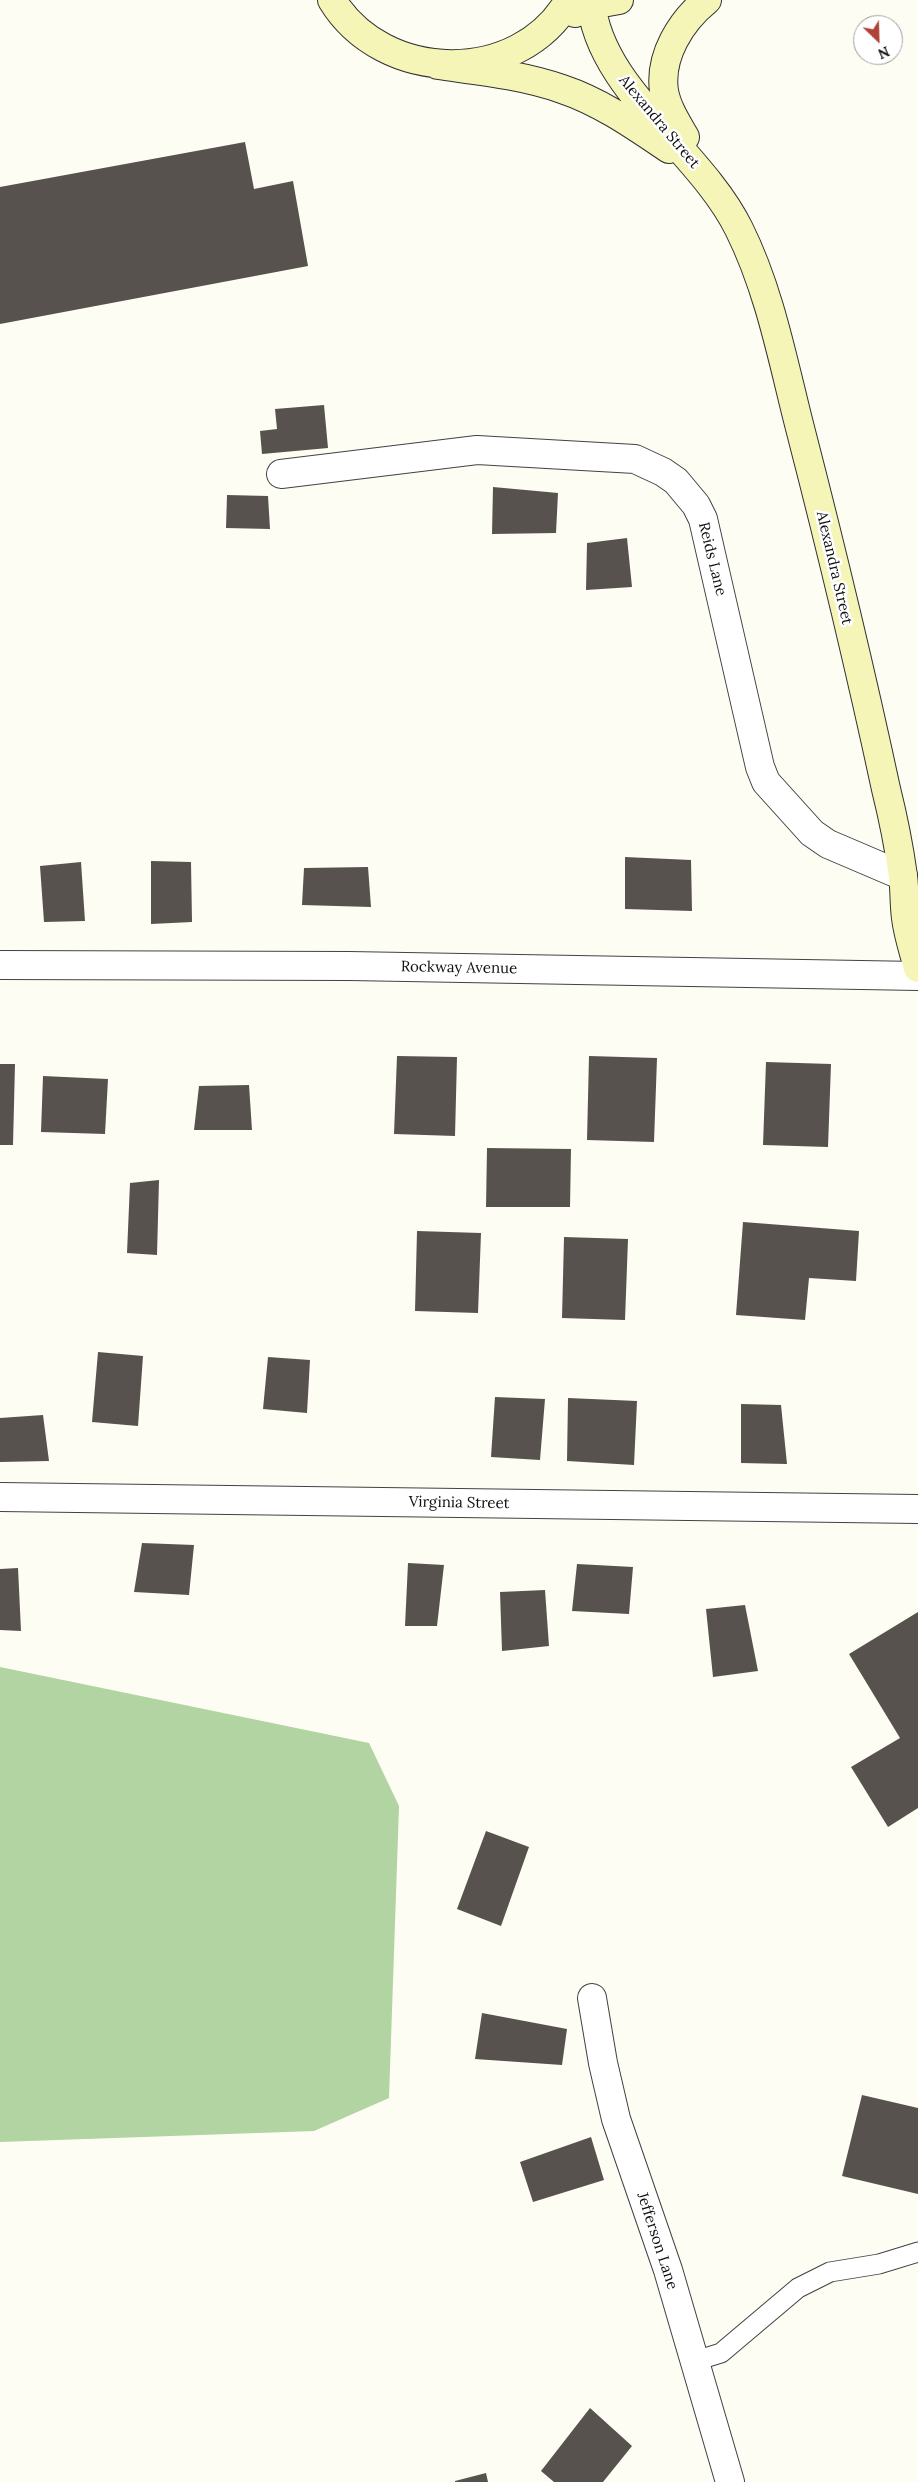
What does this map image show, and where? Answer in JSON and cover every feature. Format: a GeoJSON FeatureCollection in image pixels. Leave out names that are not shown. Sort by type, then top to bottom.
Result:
{"type":"FeatureCollection","features":[{"type":"Feature","properties":{"kind":"main road"},"geometry":{"type":"LineString","coordinates":[[332,0],[352,25],[370,41],[392,53],[438,65],[463,65],[487,61],[511,52],[532,40],[553,22],[584,2],[619,0]]}},
{"type":"Feature","properties":{"kind":"main road"},"geometry":{"type":"LineString","coordinates":[[707,0],[695,10],[680,29],[670,48],[664,71],[664,92],[671,112],[709,180]]}},
{"type":"Feature","properties":{"kind":"main road","name":"Alexandra Street"},"geometry":{"type":"LineString","coordinates":[[584,2],[617,74],[709,180],[739,228],[768,305],[807,455],[884,781],[903,876],[906,917],[918,968]]}},
{"type":"Feature","properties":{"kind":"main road","name":"Alexandra Street"},"geometry":{"type":"LineString","coordinates":[[438,65],[532,80],[564,89],[600,105],[633,125],[680,156],[709,180]]}},
{"type":"Feature","properties":{"kind":"street","name":"Reids Lane"},"geometry":{"type":"LineString","coordinates":[[281,474],[477,450],[635,459],[664,472],[687,492],[696,505],[706,527],[760,767],[766,782],[812,833],[828,844],[903,876]]}},
{"type":"Feature","properties":{"kind":"street","name":"Rockway Avenue"},"geometry":{"type":"LineString","coordinates":[[0,965],[348,966],[918,976]]}},
{"type":"Feature","properties":{"kind":"street","name":"Virginia Street"},"geometry":{"type":"LineString","coordinates":[[0,1497],[918,1509]]}},
{"type":"Feature","properties":{"kind":"street","name":"Jefferson Lane"},"geometry":{"type":"LineString","coordinates":[[592,1998],[603,2063],[616,2119],[668,2270],[730,2482]]}},
{"type":"Feature","properties":{"kind":"lane"},"geometry":{"type":"LineString","coordinates":[[695,2361],[721,2353],[798,2288],[830,2272],[879,2264],[918,2252]]}},
{"type":"Feature","properties":{"kind":"green space"},"geometry":{"type":"Polygon","coordinates":[[[0,1667],[369,1743],[399,1806],[389,2098],[314,2131],[0,2142],[0,1667]]]}},
{"type":"Feature","properties":{"kind":"building"},"geometry":{"type":"Polygon","coordinates":[[[245,142],[254,189],[293,181],[308,266],[0,324],[0,187],[245,142]]]}},
{"type":"Feature","properties":{"kind":"building"},"geometry":{"type":"Polygon","coordinates":[[[324,405],[328,448],[262,454],[260,431],[277,429],[275,409],[324,405]]]}},
{"type":"Feature","properties":{"kind":"building"},"geometry":{"type":"Polygon","coordinates":[[[493,487],[558,493],[556,533],[492,534],[493,487]]]}},
{"type":"Feature","properties":{"kind":"building"},"geometry":{"type":"Polygon","coordinates":[[[227,495],[268,496],[270,529],[226,528],[227,495]]]}},
{"type":"Feature","properties":{"kind":"building"},"geometry":{"type":"Polygon","coordinates":[[[627,538],[632,587],[586,590],[587,543],[627,538]]]}},
{"type":"Feature","properties":{"kind":"building"},"geometry":{"type":"Polygon","coordinates":[[[625,857],[691,860],[692,911],[625,909],[625,857]]]}},
{"type":"Feature","properties":{"kind":"building"},"geometry":{"type":"Polygon","coordinates":[[[151,861],[191,862],[192,922],[151,924],[151,861]]]}},
{"type":"Feature","properties":{"kind":"building"},"geometry":{"type":"Polygon","coordinates":[[[81,862],[85,921],[44,922],[40,866],[81,862]]]}},
{"type":"Feature","properties":{"kind":"building"},"geometry":{"type":"Polygon","coordinates":[[[368,867],[371,907],[302,905],[304,868],[368,867]]]}},
{"type":"Feature","properties":{"kind":"building"},"geometry":{"type":"Polygon","coordinates":[[[397,1056],[457,1057],[455,1136],[394,1134],[397,1056]]]}},
{"type":"Feature","properties":{"kind":"building"},"geometry":{"type":"Polygon","coordinates":[[[589,1056],[657,1058],[654,1142],[587,1140],[589,1056]]]}},
{"type":"Feature","properties":{"kind":"building"},"geometry":{"type":"Polygon","coordinates":[[[766,1062],[831,1064],[828,1147],[763,1145],[766,1062]]]}},
{"type":"Feature","properties":{"kind":"building"},"geometry":{"type":"Polygon","coordinates":[[[0,1064],[15,1064],[13,1145],[0,1145],[0,1064]]]}},
{"type":"Feature","properties":{"kind":"building"},"geometry":{"type":"Polygon","coordinates":[[[43,1076],[108,1079],[105,1134],[41,1132],[43,1076]]]}},
{"type":"Feature","properties":{"kind":"building"},"geometry":{"type":"Polygon","coordinates":[[[249,1085],[252,1130],[194,1130],[199,1086],[249,1085]]]}},
{"type":"Feature","properties":{"kind":"building"},"geometry":{"type":"Polygon","coordinates":[[[487,1148],[571,1149],[570,1207],[486,1207],[487,1148]]]}},
{"type":"Feature","properties":{"kind":"building"},"geometry":{"type":"Polygon","coordinates":[[[159,1180],[157,1255],[127,1253],[130,1183],[159,1180]]]}},
{"type":"Feature","properties":{"kind":"building"},"geometry":{"type":"Polygon","coordinates":[[[743,1222],[859,1231],[856,1281],[809,1278],[805,1320],[736,1315],[743,1222]]]}},
{"type":"Feature","properties":{"kind":"building"},"geometry":{"type":"Polygon","coordinates":[[[417,1231],[481,1233],[478,1313],[415,1311],[417,1231]]]}},
{"type":"Feature","properties":{"kind":"building"},"geometry":{"type":"Polygon","coordinates":[[[564,1237],[628,1239],[625,1320],[562,1318],[564,1237]]]}},
{"type":"Feature","properties":{"kind":"building"},"geometry":{"type":"Polygon","coordinates":[[[98,1352],[143,1356],[138,1426],[92,1422],[98,1352]]]}},
{"type":"Feature","properties":{"kind":"building"},"geometry":{"type":"Polygon","coordinates":[[[268,1357],[310,1360],[307,1413],[263,1409],[268,1357]]]}},
{"type":"Feature","properties":{"kind":"building"},"geometry":{"type":"Polygon","coordinates":[[[495,1397],[545,1399],[540,1460],[491,1457],[495,1397]]]}},
{"type":"Feature","properties":{"kind":"building"},"geometry":{"type":"Polygon","coordinates":[[[568,1398],[637,1401],[634,1465],[567,1461],[568,1398]]]}},
{"type":"Feature","properties":{"kind":"building"},"geometry":{"type":"Polygon","coordinates":[[[741,1404],[781,1405],[787,1464],[741,1463],[741,1404]]]}},
{"type":"Feature","properties":{"kind":"building"},"geometry":{"type":"Polygon","coordinates":[[[43,1415],[49,1461],[0,1462],[0,1418],[43,1415]]]}},
{"type":"Feature","properties":{"kind":"building"},"geometry":{"type":"Polygon","coordinates":[[[142,1543],[194,1545],[189,1595],[134,1592],[142,1543]]]}},
{"type":"Feature","properties":{"kind":"building"},"geometry":{"type":"Polygon","coordinates":[[[408,1563],[444,1565],[437,1626],[405,1626],[408,1563]]]}},
{"type":"Feature","properties":{"kind":"building"},"geometry":{"type":"Polygon","coordinates":[[[577,1564],[633,1567],[629,1614],[572,1611],[577,1564]]]}},
{"type":"Feature","properties":{"kind":"building"},"geometry":{"type":"Polygon","coordinates":[[[18,1568],[21,1631],[0,1630],[0,1569],[18,1568]]]}},
{"type":"Feature","properties":{"kind":"building"},"geometry":{"type":"Polygon","coordinates":[[[545,1590],[549,1646],[502,1651],[500,1592],[545,1590]]]}},
{"type":"Feature","properties":{"kind":"building"},"geometry":{"type":"Polygon","coordinates":[[[745,1605],[758,1671],[713,1677],[706,1609],[745,1605]]]}},
{"type":"Feature","properties":{"kind":"building"},"geometry":{"type":"Polygon","coordinates":[[[918,1612],[918,1808],[888,1827],[851,1767],[900,1738],[849,1654],[918,1612]]]}},
{"type":"Feature","properties":{"kind":"building"},"geometry":{"type":"Polygon","coordinates":[[[486,1831],[529,1847],[501,1926],[457,1909],[486,1831]]]}},
{"type":"Feature","properties":{"kind":"building"},"geometry":{"type":"Polygon","coordinates":[[[482,2013],[567,2029],[562,2065],[475,2059],[482,2013]]]}},
{"type":"Feature","properties":{"kind":"building"},"geometry":{"type":"Polygon","coordinates":[[[862,2095],[918,2108],[918,2194],[842,2176],[862,2095]]]}},
{"type":"Feature","properties":{"kind":"building"},"geometry":{"type":"Polygon","coordinates":[[[591,2137],[604,2180],[533,2202],[520,2162],[591,2137]]]}},
{"type":"Feature","properties":{"kind":"building"},"geometry":{"type":"Polygon","coordinates":[[[590,2408],[632,2446],[603,2482],[554,2482],[541,2471],[590,2408]]]}},
{"type":"Feature","properties":{"kind":"building"},"geometry":{"type":"Polygon","coordinates":[[[486,2473],[488,2482],[455,2482],[455,2481],[486,2473]]]}}]}
